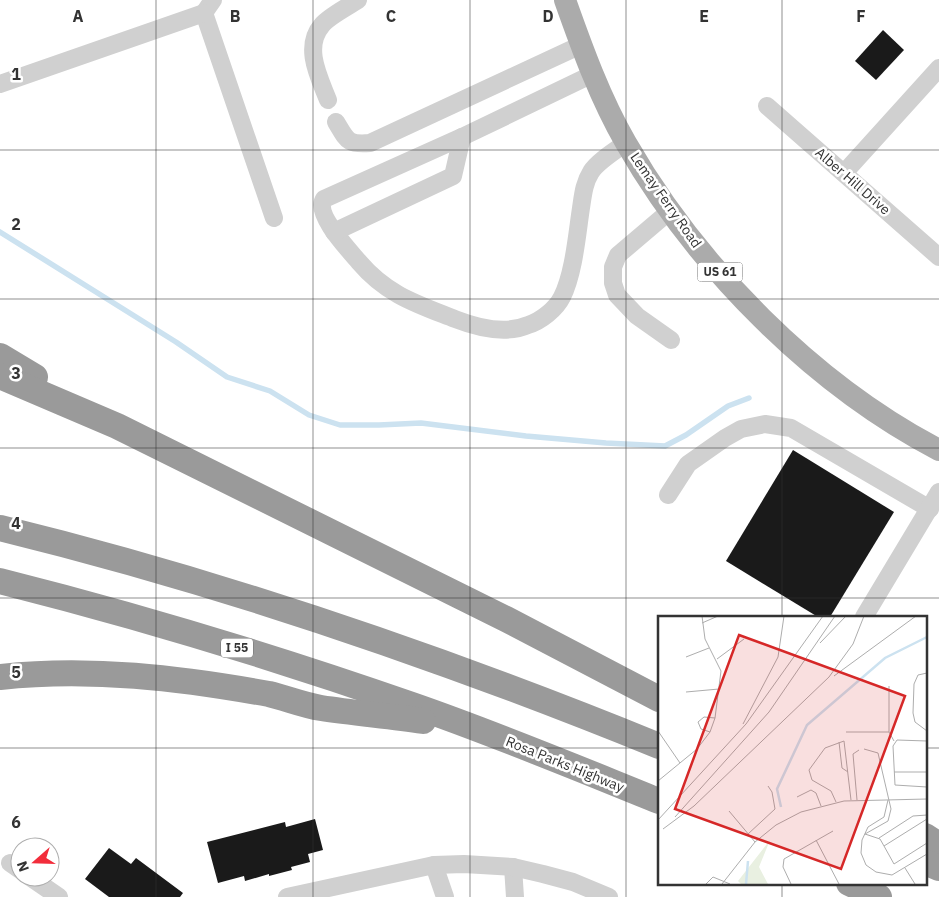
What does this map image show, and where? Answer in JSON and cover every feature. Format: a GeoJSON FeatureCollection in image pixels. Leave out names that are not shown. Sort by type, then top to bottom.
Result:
{"type":"FeatureCollection","features":[{"type":"Feature","properties":{"kind":"highway"},"geometry":{"type":"LineString","coordinates":[[0,356],[118,426]]}},
{"type":"Feature","properties":{"kind":"highway"},"geometry":{"type":"LineString","coordinates":[[0,376],[118,426],[506,619],[658,698]]}},
{"type":"Feature","properties":{"kind":"highway"},"geometry":{"type":"LineString","coordinates":[[0,528],[123,561],[312,618],[502,684],[658,746]]}},
{"type":"Feature","properties":{"kind":"highway","name":"I 55"},"geometry":{"type":"LineString","coordinates":[[0,581],[135,617],[229,646],[339,681],[471,727]]}},
{"type":"Feature","properties":{"kind":"highway"},"geometry":{"type":"LineString","coordinates":[[0,677],[36,673],[135,675],[273,695],[319,707],[471,727]]}},
{"type":"Feature","properties":{"kind":"highway","name":"Rosa Parks Highway"},"geometry":{"type":"LineString","coordinates":[[471,727],[658,801]]}},
{"type":"Feature","properties":{"kind":"highway"},"geometry":{"type":"LineString","coordinates":[[926,837],[939,845]]}},
{"type":"Feature","properties":{"kind":"highway"},"geometry":{"type":"LineString","coordinates":[[926,862],[939,868]]}},
{"type":"Feature","properties":{"kind":"highway"},"geometry":{"type":"LineString","coordinates":[[851,884],[879,897]]}},
{"type":"Feature","properties":{"kind":"main road","name":"Lemay Ferry Road"},"geometry":{"type":"LineString","coordinates":[[564,0],[593,74],[626,142],[670,210],[695,243],[736,290],[798,352],[848,393],[915,438],[939,450]]}},
{"type":"Feature","properties":{"kind":"street"},"geometry":{"type":"LineString","coordinates":[[328,100],[313,57],[314,41],[322,25],[358,0]]}},
{"type":"Feature","properties":{"kind":"street"},"geometry":{"type":"LineString","coordinates":[[0,84],[208,6],[274,218]]}},
{"type":"Feature","properties":{"kind":"street"},"geometry":{"type":"LineString","coordinates":[[336,122],[346,138],[356,145],[370,143],[581,45]]}},
{"type":"Feature","properties":{"kind":"street"},"geometry":{"type":"LineString","coordinates":[[844,173],[939,68]]}},
{"type":"Feature","properties":{"kind":"street"},"geometry":{"type":"LineString","coordinates":[[593,74],[462,137],[324,199],[322,209],[334,232],[366,271],[389,290],[415,303],[473,326],[500,330],[521,328],[538,322],[562,298],[569,274],[585,184],[592,170],[626,142]]}},
{"type":"Feature","properties":{"kind":"street","name":"Alber Hill Drive"},"geometry":{"type":"LineString","coordinates":[[767,106],[939,257]]}},
{"type":"Feature","properties":{"kind":"street"},"geometry":{"type":"LineString","coordinates":[[334,232],[453,176],[462,137]]}},
{"type":"Feature","properties":{"kind":"street"},"geometry":{"type":"LineString","coordinates":[[670,210],[618,255],[613,267],[613,283],[617,295],[637,316],[672,340]]}},
{"type":"Feature","properties":{"kind":"street"},"geometry":{"type":"LineString","coordinates":[[668,495],[688,464],[725,438],[741,430],[765,424],[791,428],[930,508]]}},
{"type":"Feature","properties":{"kind":"street"},"geometry":{"type":"LineString","coordinates":[[865,616],[939,492]]}},
{"type":"Feature","properties":{"kind":"street"},"geometry":{"type":"LineString","coordinates":[[289,897],[434,865],[464,864],[513,867],[572,882],[609,897]]}},
{"type":"Feature","properties":{"kind":"street"},"geometry":{"type":"LineString","coordinates":[[434,865],[445,897]]}},
{"type":"Feature","properties":{"kind":"street"},"geometry":{"type":"LineString","coordinates":[[513,867],[514,897]]}},
{"type":"Feature","properties":{"kind":"street"},"geometry":{"type":"LineString","coordinates":[[45,887],[60,897]]}},
{"type":"Feature","properties":{"kind":"building"},"geometry":{"type":"Polygon","coordinates":[[[883,30],[904,50],[876,80],[855,61],[883,30]]]}},
{"type":"Feature","properties":{"kind":"building"},"geometry":{"type":"Polygon","coordinates":[[[793,450],[894,512],[831,616],[816,616],[726,561],[793,450]]]}},
{"type":"Feature","properties":{"kind":"building"},"geometry":{"type":"Polygon","coordinates":[[[315,819],[323,850],[308,854],[310,862],[291,867],[292,870],[269,876],[269,874],[245,881],[244,876],[218,883],[207,842],[285,822],[286,827],[315,819]]]}},
{"type":"Feature","properties":{"kind":"building"},"geometry":{"type":"Polygon","coordinates":[[[109,848],[131,864],[136,858],[183,893],[180,897],[109,897],[85,879],[109,848]]]}},
{"type":"Feature","properties":{"kind":"waterway"},"geometry":{"type":"LineString","coordinates":[[0,232],[176,342],[227,377],[270,391],[309,415],[340,425],[421,423],[526,436],[665,446],[686,435],[728,406],[749,398]]}}]}
